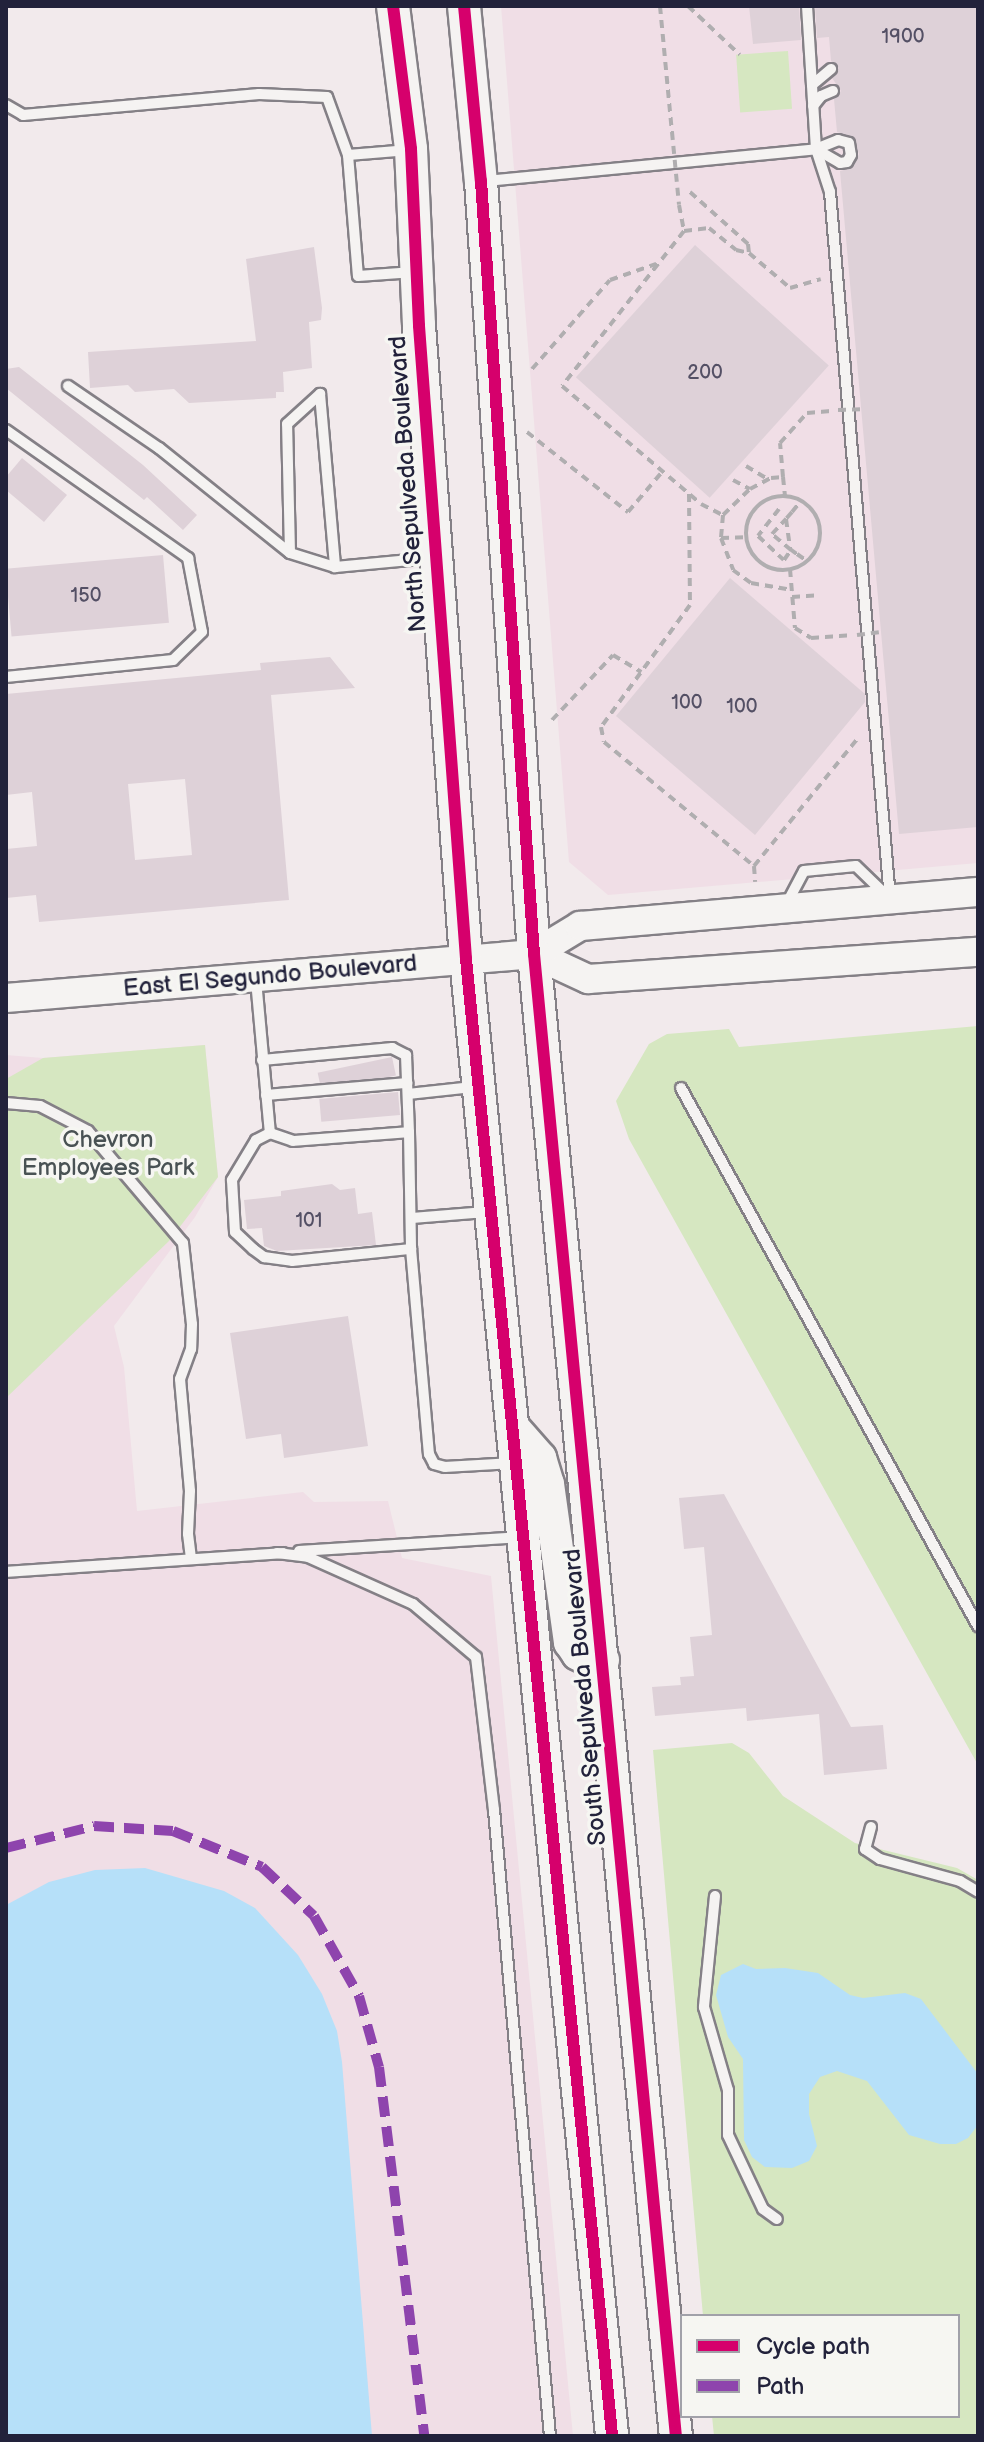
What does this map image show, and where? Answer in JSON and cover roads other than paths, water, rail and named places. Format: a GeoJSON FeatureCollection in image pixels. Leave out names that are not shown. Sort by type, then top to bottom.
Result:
{"type":"FeatureCollection","features":[{"type":"Feature","properties":{"kind":"highway","name":"North Sepulveda Boulevard"},"geometry":{"type":"LineString","coordinates":[[393,6],[411,149],[416,272],[466,959]]}},
{"type":"Feature","properties":{"kind":"highway"},"geometry":{"type":"LineString","coordinates":[[464,6],[481,181],[534,954]]}},
{"type":"Feature","properties":{"kind":"highway","name":"South Sepulveda Boulevard"},"geometry":{"type":"LineString","coordinates":[[534,954],[676,2436]]}},
{"type":"Feature","properties":{"kind":"highway","name":"South Sepulveda Boulevard"},"geometry":{"type":"LineString","coordinates":[[466,959],[612,2436]]}},
{"type":"Feature","properties":{"kind":"highway"},"geometry":{"type":"LineString","coordinates":[[512,1426],[540,1458],[548,1484],[570,1642],[578,1654],[591,1660],[603,1660]]}},
{"type":"Feature","properties":{"kind":"main road","name":"East El Segundo Boulevard"},"geometry":{"type":"LineString","coordinates":[[6,998],[534,954],[580,926],[978,892]]}},
{"type":"Feature","properties":{"kind":"main road","name":"East El Segundo Boulevard"},"geometry":{"type":"LineString","coordinates":[[534,954],[588,979],[978,952]]}},
{"type":"Feature","properties":{"kind":"lane"},"geometry":{"type":"LineString","coordinates":[[807,6],[816,149],[830,192],[890,899]]}},
{"type":"Feature","properties":{"kind":"lane"},"geometry":{"type":"LineString","coordinates":[[812,85],[831,69]]}},
{"type":"Feature","properties":{"kind":"lane"},"geometry":{"type":"LineString","coordinates":[[813,106],[821,96],[833,91]]}},
{"type":"Feature","properties":{"kind":"lane"},"geometry":{"type":"LineString","coordinates":[[6,105],[23,115],[259,94],[327,97],[348,155],[358,276],[416,272]]}},
{"type":"Feature","properties":{"kind":"lane"},"geometry":{"type":"LineString","coordinates":[[348,155],[411,149]]}},
{"type":"Feature","properties":{"kind":"lane"},"geometry":{"type":"LineString","coordinates":[[481,181],[816,149]]}},
{"type":"Feature","properties":{"kind":"lane"},"geometry":{"type":"LineString","coordinates":[[68,386],[159,448],[290,553],[335,567],[436,558]]}},
{"type":"Feature","properties":{"kind":"lane"},"geometry":{"type":"LineString","coordinates":[[290,553],[287,424],[320,394],[335,567]]}},
{"type":"Feature","properties":{"kind":"lane"},"geometry":{"type":"LineString","coordinates":[[6,430],[188,558],[202,632],[173,660],[6,677]]}},
{"type":"Feature","properties":{"kind":"lane"},"geometry":{"type":"LineString","coordinates":[[255,978],[270,1133]]}},
{"type":"Feature","properties":{"kind":"lane"},"geometry":{"type":"LineString","coordinates":[[262,1060],[392,1048],[406,1055],[411,1249],[429,1454],[434,1464],[445,1467],[516,1462]]}},
{"type":"Feature","properties":{"kind":"lane"},"geometry":{"type":"LineString","coordinates":[[266,1095],[479,1086]]}},
{"type":"Feature","properties":{"kind":"lane"},"geometry":{"type":"LineString","coordinates":[[681,1088],[978,1626]]}},
{"type":"Feature","properties":{"kind":"lane"},"geometry":{"type":"LineString","coordinates":[[6,1103],[40,1106],[88,1131],[183,1243],[192,1324],[191,1349],[180,1379],[189,1478],[191,1559]]}},
{"type":"Feature","properties":{"kind":"lane"},"geometry":{"type":"LineString","coordinates":[[409,1132],[293,1141],[270,1133],[256,1140],[232,1180],[235,1232],[264,1257],[292,1261],[411,1249]]}},
{"type":"Feature","properties":{"kind":"lane"},"geometry":{"type":"LineString","coordinates":[[412,1218],[491,1211]]}},
{"type":"Feature","properties":{"kind":"lane"},"geometry":{"type":"LineString","coordinates":[[6,1572],[523,1536]]}},
{"type":"Feature","properties":{"kind":"lane"},"geometry":{"type":"LineString","coordinates":[[277,1553],[308,1557],[413,1604],[476,1657],[494,1810],[550,2436]]}},
{"type":"Feature","properties":{"kind":"lane"},"geometry":{"type":"LineString","coordinates":[[871,1827],[865,1849],[880,1859],[960,1881],[978,1892]]}},
{"type":"Feature","properties":{"kind":"lane"},"geometry":{"type":"LineString","coordinates":[[715,1896],[704,2007],[728,2090],[728,2135],[763,2209],[777,2219]]}},
{"type":"Feature","properties":{"kind":"water"},"geometry":{"type":"Polygon","coordinates":[[[145,1868],[224,1891],[255,1908],[298,1955],[322,1994],[337,2031],[372,2436],[6,2436],[6,1905],[49,1882],[95,1870],[145,1868]]]}},
{"type":"Feature","properties":{"kind":"water"},"geometry":{"type":"Polygon","coordinates":[[[743,1964],[756,1969],[785,1968],[818,1973],[850,1995],[863,1998],[905,1993],[921,1999],[978,2074],[978,2125],[968,2138],[956,2144],[940,2144],[909,2135],[867,2081],[837,2071],[820,2077],[809,2094],[809,2114],[817,2146],[809,2161],[792,2168],[765,2167],[752,2157],[744,2140],[743,2059],[728,2037],[716,1995],[721,1975],[743,1964]]]}},
{"type":"Feature","properties":{"kind":"park label","name":"Chevron Employees Park"},"geometry":{"type":"Point","coordinates":[108,1154]}}]}
